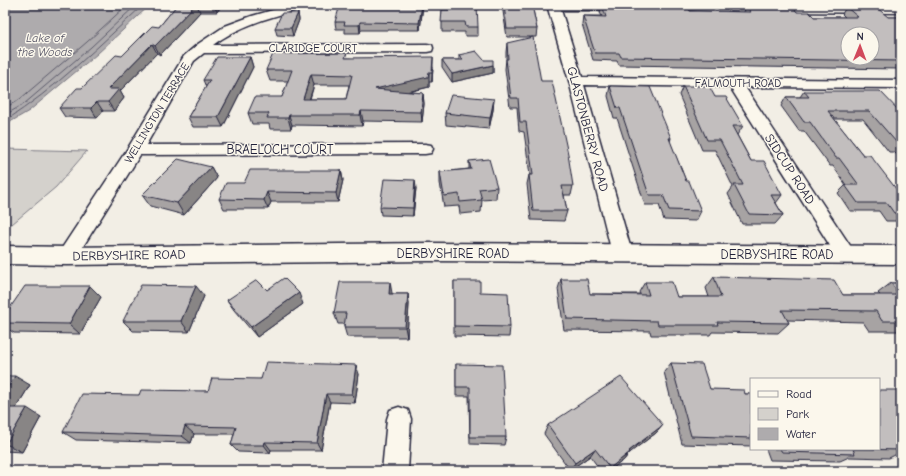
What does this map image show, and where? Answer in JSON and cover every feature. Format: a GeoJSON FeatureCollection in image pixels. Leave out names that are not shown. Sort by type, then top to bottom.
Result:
{"type":"FeatureCollection","features":[{"type":"Feature","properties":{"kind":"street","name":"WELLINGTON TERRACE"},"geometry":{"type":"LineString","coordinates":[[67,256],[135,150],[189,59],[219,34],[241,22],[304,5]]}},
{"type":"Feature","properties":{"kind":"street"},"geometry":{"type":"LineString","coordinates":[[553,6],[901,9]]}},
{"type":"Feature","properties":{"kind":"street","name":"GLASTONBERRY ROAD"},"geometry":{"type":"LineString","coordinates":[[553,6],[576,81],[622,253]]}},
{"type":"Feature","properties":{"kind":"street","name":"CLARIDGE COURT"},"geometry":{"type":"LineString","coordinates":[[200,49],[427,48]]}},
{"type":"Feature","properties":{"kind":"street","name":"FALMOUTH ROAD"},"geometry":{"type":"LineString","coordinates":[[576,81],[899,86]]}},
{"type":"Feature","properties":{"kind":"street","name":"SIDCUP ROAD"},"geometry":{"type":"LineString","coordinates":[[735,83],[846,255]]}},
{"type":"Feature","properties":{"kind":"street","name":"BRAELOCH COURT"},"geometry":{"type":"LineString","coordinates":[[135,150],[425,149]]}},
{"type":"Feature","properties":{"kind":"street","name":"DERBYSHIRE ROAD"},"geometry":{"type":"LineString","coordinates":[[5,255],[67,256],[421,252],[901,255]]}},
{"type":"Feature","properties":{"kind":"street"},"geometry":{"type":"LineString","coordinates":[[395,471],[399,420]]}},
{"type":"Feature","properties":{"kind":"green space"},"geometry":{"type":"Polygon","coordinates":[[[5,149],[87,151],[56,187],[12,224],[5,224],[5,149]]]}},
{"type":"Feature","properties":{"kind":"water","name":"Lake of the Woods"},"geometry":{"type":"Polygon","coordinates":[[[5,5],[150,5],[97,54],[29,111],[5,125],[5,5]]]}},
{"type":"Feature","properties":{"kind":"building"},"geometry":{"type":"Polygon","coordinates":[[[177,5],[195,5],[155,46],[152,44],[108,89],[119,89],[108,102],[97,102],[91,108],[59,108],[77,88],[82,88],[116,55],[122,56],[152,26],[159,27],[177,5]]]}},
{"type":"Feature","properties":{"kind":"building"},"geometry":{"type":"Polygon","coordinates":[[[340,5],[422,5],[419,23],[360,22],[359,25],[344,25],[345,22],[335,22],[340,5]]]}},
{"type":"Feature","properties":{"kind":"building"},"geometry":{"type":"Polygon","coordinates":[[[451,5],[477,5],[478,27],[466,27],[465,22],[441,22],[442,10],[451,10],[451,5]]]}},
{"type":"Feature","properties":{"kind":"building"},"geometry":{"type":"Polygon","coordinates":[[[504,5],[532,5],[537,29],[507,29],[504,5]]]}},
{"type":"Feature","properties":{"kind":"building"},"geometry":{"type":"Polygon","coordinates":[[[602,5],[687,6],[690,11],[751,12],[746,6],[792,6],[797,12],[809,12],[814,17],[858,17],[846,7],[876,7],[888,17],[901,17],[901,61],[880,61],[880,26],[840,26],[840,60],[621,57],[619,53],[595,53],[583,16],[606,17],[602,5]]]}},
{"type":"Feature","properties":{"kind":"building"},"geometry":{"type":"Polygon","coordinates":[[[282,13],[298,13],[291,28],[275,28],[282,13]]]}},
{"type":"Feature","properties":{"kind":"building"},"geometry":{"type":"Polygon","coordinates":[[[533,37],[541,81],[552,81],[568,154],[573,186],[562,186],[567,211],[533,211],[529,175],[533,175],[526,122],[520,122],[518,98],[511,98],[506,59],[508,59],[507,43],[533,37]]]}},
{"type":"Feature","properties":{"kind":"building"},"geometry":{"type":"Polygon","coordinates":[[[476,51],[484,60],[493,60],[493,65],[452,74],[442,60],[463,60],[459,55],[476,51]]]}},
{"type":"Feature","properties":{"kind":"building"},"geometry":{"type":"Polygon","coordinates":[[[347,53],[345,58],[433,57],[432,72],[429,72],[428,77],[375,89],[423,93],[421,112],[361,111],[360,115],[289,115],[288,118],[267,118],[269,113],[248,113],[255,97],[282,97],[292,70],[266,70],[273,54],[347,53]],[[311,74],[303,99],[346,99],[352,75],[311,74]]]}},
{"type":"Feature","properties":{"kind":"building"},"geometry":{"type":"Polygon","coordinates":[[[217,57],[250,57],[218,117],[188,117],[210,80],[203,80],[217,57]]]}},
{"type":"Feature","properties":{"kind":"building"},"geometry":{"type":"Polygon","coordinates":[[[610,86],[650,87],[671,138],[669,138],[686,181],[689,181],[701,211],[669,210],[663,195],[649,195],[620,108],[617,108],[610,86]]]}},
{"type":"Feature","properties":{"kind":"building"},"geometry":{"type":"Polygon","coordinates":[[[683,86],[709,86],[715,97],[726,97],[743,126],[732,126],[751,161],[764,161],[782,195],[771,195],[783,215],[749,214],[734,185],[743,185],[720,140],[707,140],[683,86]]]}},
{"type":"Feature","properties":{"kind":"building"},"geometry":{"type":"Polygon","coordinates":[[[804,91],[880,91],[901,113],[901,143],[897,143],[869,111],[828,111],[863,155],[870,155],[900,194],[896,194],[901,200],[901,213],[894,213],[887,203],[858,203],[845,185],[859,185],[839,158],[836,158],[810,122],[804,122],[786,97],[809,97],[804,91]]]}},
{"type":"Feature","properties":{"kind":"building"},"geometry":{"type":"Polygon","coordinates":[[[451,95],[494,99],[490,118],[445,113],[451,95]]]}},
{"type":"Feature","properties":{"kind":"building"},"geometry":{"type":"Polygon","coordinates":[[[178,159],[211,167],[177,203],[142,195],[178,159]]]}},
{"type":"Feature","properties":{"kind":"building"},"geometry":{"type":"Polygon","coordinates":[[[489,159],[497,187],[479,189],[482,200],[460,202],[459,194],[444,196],[440,172],[471,169],[469,161],[489,159]]]}},
{"type":"Feature","properties":{"kind":"building"},"geometry":{"type":"Polygon","coordinates":[[[250,170],[341,170],[336,193],[267,192],[264,200],[219,199],[226,183],[244,183],[250,170]]]}},
{"type":"Feature","properties":{"kind":"building"},"geometry":{"type":"Polygon","coordinates":[[[384,179],[415,180],[413,208],[380,207],[384,179]]]}},
{"type":"Feature","properties":{"kind":"building"},"geometry":{"type":"Polygon","coordinates":[[[714,277],[834,280],[843,295],[899,295],[891,283],[901,283],[901,321],[882,321],[876,311],[782,310],[789,323],[717,322],[718,325],[658,325],[657,321],[567,319],[561,279],[587,279],[590,294],[649,295],[645,282],[672,282],[677,297],[721,297],[714,277]]]}},
{"type":"Feature","properties":{"kind":"building"},"geometry":{"type":"Polygon","coordinates":[[[284,278],[299,293],[251,327],[227,300],[257,280],[267,290],[284,278]]]}},
{"type":"Feature","properties":{"kind":"building"},"geometry":{"type":"Polygon","coordinates":[[[454,281],[480,281],[480,292],[508,293],[510,327],[454,326],[454,281]]]}},
{"type":"Feature","properties":{"kind":"building"},"geometry":{"type":"Polygon","coordinates":[[[340,282],[390,282],[389,294],[408,294],[405,327],[344,327],[346,313],[334,313],[340,282]]]}},
{"type":"Feature","properties":{"kind":"building"},"geometry":{"type":"Polygon","coordinates":[[[141,285],[196,286],[181,321],[123,321],[141,285]]]}},
{"type":"Feature","properties":{"kind":"building"},"geometry":{"type":"Polygon","coordinates":[[[25,286],[90,286],[69,324],[5,323],[5,315],[25,286]]]}},
{"type":"Feature","properties":{"kind":"building"},"geometry":{"type":"Polygon","coordinates":[[[266,362],[356,365],[352,394],[326,394],[317,443],[265,442],[264,445],[231,445],[236,427],[185,426],[182,436],[63,432],[82,394],[139,395],[141,390],[208,391],[212,378],[261,379],[266,362]]]}},
{"type":"Feature","properties":{"kind":"building"},"geometry":{"type":"Polygon","coordinates":[[[671,363],[702,364],[710,389],[744,390],[745,394],[750,394],[750,438],[691,436],[671,363]]]}},
{"type":"Feature","properties":{"kind":"building"},"geometry":{"type":"Polygon","coordinates":[[[456,364],[502,365],[506,437],[470,437],[470,387],[456,387],[456,364]]]}},
{"type":"Feature","properties":{"kind":"building"},"geometry":{"type":"Polygon","coordinates":[[[5,376],[15,376],[5,392],[5,376]]]}},
{"type":"Feature","properties":{"kind":"building"},"geometry":{"type":"Polygon","coordinates":[[[621,377],[663,425],[629,451],[630,452],[610,468],[595,449],[575,463],[548,425],[621,377]]]}},
{"type":"Feature","properties":{"kind":"building"},"geometry":{"type":"Polygon","coordinates":[[[880,390],[901,390],[901,435],[897,435],[901,443],[901,450],[880,450],[880,390]]]}},
{"type":"Feature","properties":{"kind":"building"},"geometry":{"type":"Polygon","coordinates":[[[5,408],[27,408],[6,444],[5,444],[5,408]]]}},
{"type":"Feature","properties":{"kind":"building"},"geometry":{"type":"Polygon","coordinates":[[[781,450],[853,450],[855,454],[782,452],[781,450]]]}}]}
